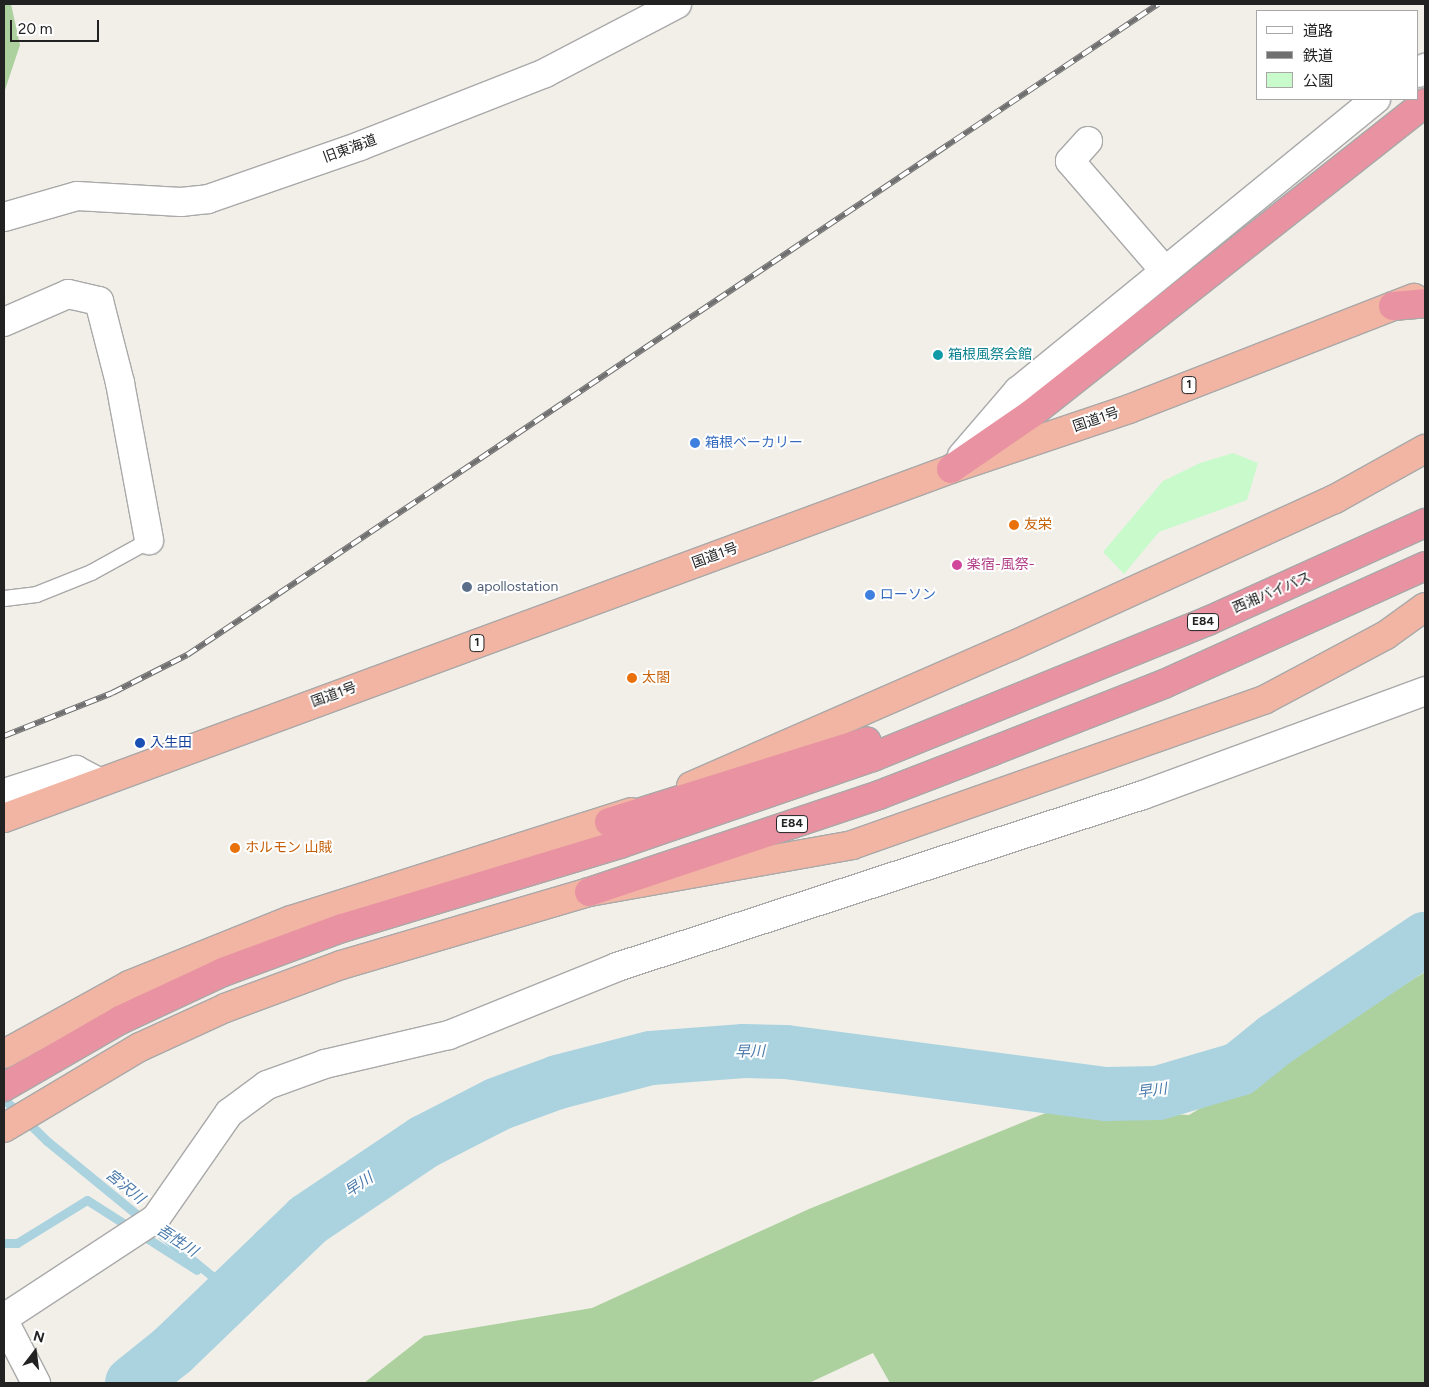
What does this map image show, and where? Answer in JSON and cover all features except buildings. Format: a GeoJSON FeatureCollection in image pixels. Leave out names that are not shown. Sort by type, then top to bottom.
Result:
{"type":"FeatureCollection","features":[{"type":"Feature","properties":{"kind":"highway"},"geometry":{"type":"LineString","coordinates":[[951,469],[1031,414],[1425,103]]}},
{"type":"Feature","properties":{"kind":"highway","name":"国道1号"},"geometry":{"type":"LineString","coordinates":[[4,818],[951,469],[1129,409],[1425,293]]}},
{"type":"Feature","properties":{"kind":"highway"},"geometry":{"type":"LineString","coordinates":[[1393,306],[1425,303]]}},
{"type":"Feature","properties":{"kind":"highway"},"geometry":{"type":"LineString","coordinates":[[4,1087],[120,1020],[224,972],[342,928],[614,833],[1048,630],[1335,499],[1425,449]]}},
{"type":"Feature","properties":{"kind":"highway","name":"西湘バイパス"},"geometry":{"type":"LineString","coordinates":[[614,833],[859,742],[978,713],[1208,621],[1425,523]]}},
{"type":"Feature","properties":{"kind":"highway","name":"E84"},"geometry":{"type":"LineString","coordinates":[[590,892],[879,795],[993,752],[1164,684],[1425,566]]}},
{"type":"Feature","properties":{"kind":"highway"},"geometry":{"type":"LineString","coordinates":[[4,1128],[140,1047],[225,1008],[341,965],[590,892],[852,845],[982,802],[1264,700],[1386,635],[1425,608]]}},
{"type":"Feature","properties":{"kind":"highway"},"geometry":{"type":"LineString","coordinates":[[4,1054],[129,985],[291,920],[614,833]]}},
{"type":"Feature","properties":{"kind":"street","name":"旧東海道"},"geometry":{"type":"LineString","coordinates":[[4,217],[77,196],[181,202],[208,199],[360,146],[544,73],[677,4]]}},
{"type":"Feature","properties":{"kind":"street"},"geometry":{"type":"LineString","coordinates":[[951,469],[1018,391],[1375,100]]}},
{"type":"Feature","properties":{"kind":"street"},"geometry":{"type":"LineString","coordinates":[[1088,141],[1070,161],[1165,271]]}},
{"type":"Feature","properties":{"kind":"street"},"geometry":{"type":"LineString","coordinates":[[4,322],[68,294],[99,301],[120,384],[149,540]]}},
{"type":"Feature","properties":{"kind":"street"},"geometry":{"type":"LineString","coordinates":[[36,1383],[7,1325],[102,1252],[156,1218],[229,1113],[267,1085],[325,1064],[449,1035],[617,967],[1143,795],[1425,691]]}},
{"type":"Feature","properties":{"kind":"street"},"geometry":{"type":"LineString","coordinates":[[4,794],[76,770],[99,782]]}},
{"type":"Feature","properties":{"kind":"lane"},"geometry":{"type":"LineString","coordinates":[[4,598],[36,594],[82,576],[149,540]]}},
{"type":"Feature","properties":{"kind":"green space"},"geometry":{"type":"Polygon","coordinates":[[[4,4],[11,4],[20,45],[4,93],[4,4]]]}},
{"type":"Feature","properties":{"kind":"green space"},"geometry":{"type":"Polygon","coordinates":[[[1233,453],[1258,463],[1247,500],[1159,532],[1124,574],[1103,552],[1163,481],[1200,463],[1233,453]]]}},
{"type":"Feature","properties":{"kind":"green space"},"geometry":{"type":"Polygon","coordinates":[[[1425,972],[1425,1383],[890,1383],[873,1353],[809,1383],[364,1383],[424,1336],[592,1308],[809,1209],[1058,1108],[1189,1115],[1425,972]]]}},
{"type":"Feature","properties":{"kind":"waterway","name":"早川"},"geometry":{"type":"LineString","coordinates":[[132,1383],[172,1351],[308,1220],[424,1142],[498,1104],[558,1082],[651,1058],[744,1051],[786,1052],[1107,1094],[1158,1093],[1239,1069],[1275,1040],[1425,939]]}},
{"type":"Feature","properties":{"kind":"waterway","name":"宮沢川"},"geometry":{"type":"LineString","coordinates":[[4,1099],[47,1141],[233,1293]]}},
{"type":"Feature","properties":{"kind":"waterway","name":"吾性川"},"geometry":{"type":"LineString","coordinates":[[4,1243],[17,1243],[87,1200],[197,1270]]}},
{"type":"Feature","properties":{"kind":"railway"},"geometry":{"type":"LineString","coordinates":[[4,736],[112,693],[187,655],[1158,4]]}},
{"type":"Feature","properties":{"kind":"place","name":"箱根風祭会館"},"geometry":{"type":"Point","coordinates":[938,355]}},
{"type":"Feature","properties":{"kind":"place","name":"箱根ベーカリー"},"geometry":{"type":"Point","coordinates":[695,443]}},
{"type":"Feature","properties":{"kind":"place","name":"友栄"},"geometry":{"type":"Point","coordinates":[1014,525]}},
{"type":"Feature","properties":{"kind":"place","name":"楽宿-風祭-"},"geometry":{"type":"Point","coordinates":[957,565]}},
{"type":"Feature","properties":{"kind":"place","name":"apollostation"},"geometry":{"type":"Point","coordinates":[467,587]}},
{"type":"Feature","properties":{"kind":"place","name":"ローソン"},"geometry":{"type":"Point","coordinates":[870,595]}},
{"type":"Feature","properties":{"kind":"place","name":"太閤"},"geometry":{"type":"Point","coordinates":[632,678]}},
{"type":"Feature","properties":{"kind":"place","name":"入生田"},"geometry":{"type":"Point","coordinates":[140,743]}},
{"type":"Feature","properties":{"kind":"place","name":"ホルモン 山賊"},"geometry":{"type":"Point","coordinates":[235,848]}}]}
